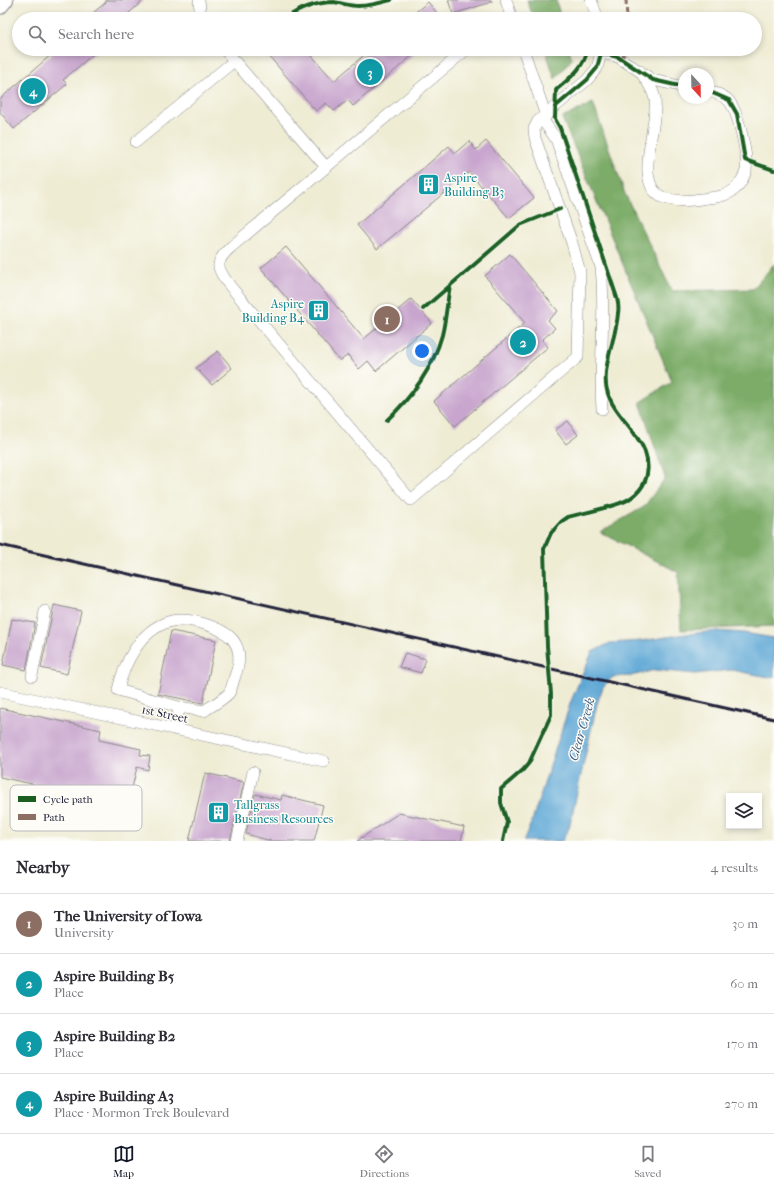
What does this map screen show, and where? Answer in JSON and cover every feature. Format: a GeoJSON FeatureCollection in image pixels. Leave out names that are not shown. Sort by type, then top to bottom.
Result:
{"type":"FeatureCollection","features":[{"type":"Feature","properties":{"kind":"main road"},"geometry":{"type":"LineString","coordinates":[[0,7],[6,0]]}},
{"type":"Feature","properties":{"kind":"street"},"geometry":{"type":"LineString","coordinates":[[199,0],[200,12]]}},
{"type":"Feature","properties":{"kind":"street"},"geometry":{"type":"LineString","coordinates":[[506,0],[507,12]]}},
{"type":"Feature","properties":{"kind":"street"},"geometry":{"type":"LineString","coordinates":[[591,0],[595,12]]}},
{"type":"Feature","properties":{"kind":"street"},"geometry":{"type":"LineString","coordinates":[[230,56],[326,168]]}},
{"type":"Feature","properties":{"kind":"street"},"geometry":{"type":"LineString","coordinates":[[459,56],[222,256],[218,264],[219,270],[230,286],[411,500],[578,357],[580,272],[534,129],[538,121],[587,80],[597,68],[601,56]]}},
{"type":"Feature","properties":{"kind":"street"},"geometry":{"type":"LineString","coordinates":[[525,56],[544,117],[556,139],[601,268],[603,286],[600,377],[602,409]]}},
{"type":"Feature","properties":{"kind":"street"},"geometry":{"type":"LineString","coordinates":[[615,56],[661,83],[678,86]]}},
{"type":"Feature","properties":{"kind":"street"},"geometry":{"type":"LineString","coordinates":[[136,142],[234,61]]}},
{"type":"Feature","properties":{"kind":"street"},"geometry":{"type":"LineString","coordinates":[[640,71],[655,99],[656,116],[647,168],[648,180],[654,191],[667,199],[685,201],[719,197],[730,193],[744,178],[746,170],[745,158],[737,114],[729,100],[714,93]]}},
{"type":"Feature","properties":{"kind":"street"},"geometry":{"type":"LineString","coordinates":[[32,676],[45,611]]}},
{"type":"Feature","properties":{"kind":"street"},"geometry":{"type":"LineString","coordinates":[[186,619],[217,627],[233,638],[240,653],[236,673],[229,693],[204,711],[179,706],[118,690],[120,681],[133,651],[148,634],[168,622],[186,619]]}},
{"type":"Feature","properties":{"kind":"street","name":"1st Street"},"geometry":{"type":"LineString","coordinates":[[0,692],[324,761]]}},
{"type":"Feature","properties":{"kind":"street"},"geometry":{"type":"LineString","coordinates":[[176,730],[179,706]]}},
{"type":"Feature","properties":{"kind":"street"},"geometry":{"type":"LineString","coordinates":[[237,841],[253,772]]}},
{"type":"Feature","properties":{"kind":"green space"},"geometry":{"type":"Polygon","coordinates":[[[527,0],[556,0],[559,12],[531,12],[527,0]]]}},
{"type":"Feature","properties":{"kind":"green space"},"geometry":{"type":"Polygon","coordinates":[[[547,56],[571,56],[572,59],[555,79],[547,56]]]}},
{"type":"Feature","properties":{"kind":"green space"},"geometry":{"type":"Polygon","coordinates":[[[593,103],[625,194],[672,291],[753,289],[774,264],[774,626],[681,630],[678,572],[600,532],[644,507],[665,478],[640,402],[672,382],[562,118],[593,103]]]}},
{"type":"Feature","properties":{"kind":"water","name":"Clear Creek"},"geometry":{"type":"Polygon","coordinates":[[[717,631],[744,633],[774,638],[774,678],[731,670],[695,674],[655,670],[631,676],[613,677],[603,687],[597,704],[569,828],[562,841],[523,841],[532,821],[571,701],[592,652],[610,643],[641,641],[717,631]]]}},
{"type":"Feature","properties":{"kind":"building"},"geometry":{"type":"Polygon","coordinates":[[[106,0],[144,0],[130,12],[94,12],[106,2],[106,0]]]}},
{"type":"Feature","properties":{"kind":"building"},"geometry":{"type":"Polygon","coordinates":[[[448,0],[491,0],[492,2],[460,12],[452,12],[448,0]]]}},
{"type":"Feature","properties":{"kind":"building"},"geometry":{"type":"Polygon","coordinates":[[[428,2],[436,12],[416,12],[428,2]]]}},
{"type":"Feature","properties":{"kind":"building"},"geometry":{"type":"Polygon","coordinates":[[[50,56],[91,56],[63,80],[67,84],[14,129],[0,112],[0,99],[50,56]]]}},
{"type":"Feature","properties":{"kind":"building"},"geometry":{"type":"Polygon","coordinates":[[[269,56],[312,56],[334,81],[363,56],[412,56],[353,106],[348,100],[334,111],[326,103],[316,111],[269,56]]]}},
{"type":"Feature","properties":{"kind":"building","name":"Aspire Building B3"},"geometry":{"type":"Polygon","coordinates":[[[469,141],[476,150],[486,141],[534,198],[509,218],[469,172],[377,249],[357,225],[449,146],[455,153],[469,141]]]}},
{"type":"Feature","properties":{"kind":"building","name":"Aspire Building B4"},"geometry":{"type":"Polygon","coordinates":[[[286,247],[364,339],[411,299],[432,323],[376,371],[368,361],[359,369],[348,355],[340,361],[261,268],[286,247]]]}},
{"type":"Feature","properties":{"kind":"building"},"geometry":{"type":"Polygon","coordinates":[[[510,254],[558,311],[548,320],[555,328],[542,340],[548,347],[455,426],[434,401],[525,323],[485,276],[510,254]]]}},
{"type":"Feature","properties":{"kind":"building"},"geometry":{"type":"Polygon","coordinates":[[[218,351],[232,368],[212,385],[196,368],[218,351]]]}},
{"type":"Feature","properties":{"kind":"building"},"geometry":{"type":"Polygon","coordinates":[[[568,421],[578,435],[566,444],[555,430],[568,421]]]}},
{"type":"Feature","properties":{"kind":"building"},"geometry":{"type":"Polygon","coordinates":[[[54,605],[81,611],[67,674],[41,668],[54,605]]]}},
{"type":"Feature","properties":{"kind":"building"},"geometry":{"type":"Polygon","coordinates":[[[12,619],[35,623],[26,670],[3,665],[12,619]]]}},
{"type":"Feature","properties":{"kind":"building"},"geometry":{"type":"Polygon","coordinates":[[[171,631],[216,640],[203,703],[158,694],[171,631]]]}},
{"type":"Feature","properties":{"kind":"building"},"geometry":{"type":"Polygon","coordinates":[[[405,653],[426,659],[421,673],[399,667],[405,653]]]}},
{"type":"Feature","properties":{"kind":"building"},"geometry":{"type":"Polygon","coordinates":[[[0,708],[101,730],[99,740],[141,749],[140,755],[150,756],[148,770],[137,767],[133,785],[37,785],[0,777],[0,708]]]}},
{"type":"Feature","properties":{"kind":"building","name":"Tallgrass Business Resources"},"geometry":{"type":"Polygon","coordinates":[[[205,773],[244,782],[230,841],[189,841],[205,773]]]}},
{"type":"Feature","properties":{"kind":"building"},"geometry":{"type":"Polygon","coordinates":[[[255,794],[281,800],[282,795],[323,805],[314,841],[271,841],[246,834],[255,794]]]}},
{"type":"Feature","properties":{"kind":"building"},"geometry":{"type":"Polygon","coordinates":[[[399,813],[464,827],[461,841],[357,841],[399,813]]]}},
{"type":"Feature","properties":{"kind":"railway"},"geometry":{"type":"LineString","coordinates":[[0,545],[774,719]]}},
{"type":"Feature","properties":{"kind":"marked path"},"geometry":{"type":"LineString","coordinates":[[626,0],[627,12]]}},
{"type":"Feature","properties":{"kind":"marked path"},"geometry":{"type":"LineString","coordinates":[[622,60],[623,56]]}},
{"type":"Feature","properties":{"kind":"cycle path"},"geometry":{"type":"LineString","coordinates":[[296,12],[321,3],[334,2],[352,6],[362,6],[391,0]]}},
{"type":"Feature","properties":{"kind":"cycle path"},"geometry":{"type":"LineString","coordinates":[[503,841],[507,822],[501,803],[501,789],[529,763],[551,715],[544,549],[551,533],[568,517],[624,502],[637,493],[646,478],[648,470],[645,453],[641,444],[615,409],[607,390],[606,372],[617,322],[618,301],[560,128],[555,119],[556,90],[580,67],[586,56]]}},
{"type":"Feature","properties":{"kind":"cycle path"},"geometry":{"type":"LineString","coordinates":[[555,107],[587,80],[597,68],[600,56]]}},
{"type":"Feature","properties":{"kind":"cycle path"},"geometry":{"type":"LineString","coordinates":[[614,56],[618,57],[653,80],[678,86]]}},
{"type":"Feature","properties":{"kind":"cycle path"},"geometry":{"type":"LineString","coordinates":[[714,94],[729,100],[737,114],[745,160],[774,170]]}},
{"type":"Feature","properties":{"kind":"cycle path"},"geometry":{"type":"LineString","coordinates":[[423,309],[520,225],[560,209]]}},
{"type":"Feature","properties":{"kind":"cycle path"},"geometry":{"type":"LineString","coordinates":[[387,420],[413,392],[433,359],[445,323],[450,286]]}},
{"type":"Feature","properties":{"kind":"place","name":"Aspire Building B2"},"geometry":{"type":"Point","coordinates":[370,72]}},
{"type":"Feature","properties":{"kind":"place","name":"Aspire Building A3"},"geometry":{"type":"Point","coordinates":[33,91]}},
{"type":"Feature","properties":{"kind":"place","name":"Aspire Building B3"},"geometry":{"type":"Point","coordinates":[428,185]}},
{"type":"Feature","properties":{"kind":"place","name":"Aspire Building B4"},"geometry":{"type":"Point","coordinates":[319,311]}},
{"type":"Feature","properties":{"kind":"place","name":"The University of Iowa"},"geometry":{"type":"Point","coordinates":[387,319]}},
{"type":"Feature","properties":{"kind":"place","name":"Aspire Building B5"},"geometry":{"type":"Point","coordinates":[523,342]}},
{"type":"Feature","properties":{"kind":"place","name":"Tallgrass Business Resources"},"geometry":{"type":"Point","coordinates":[218,812]}}]}
